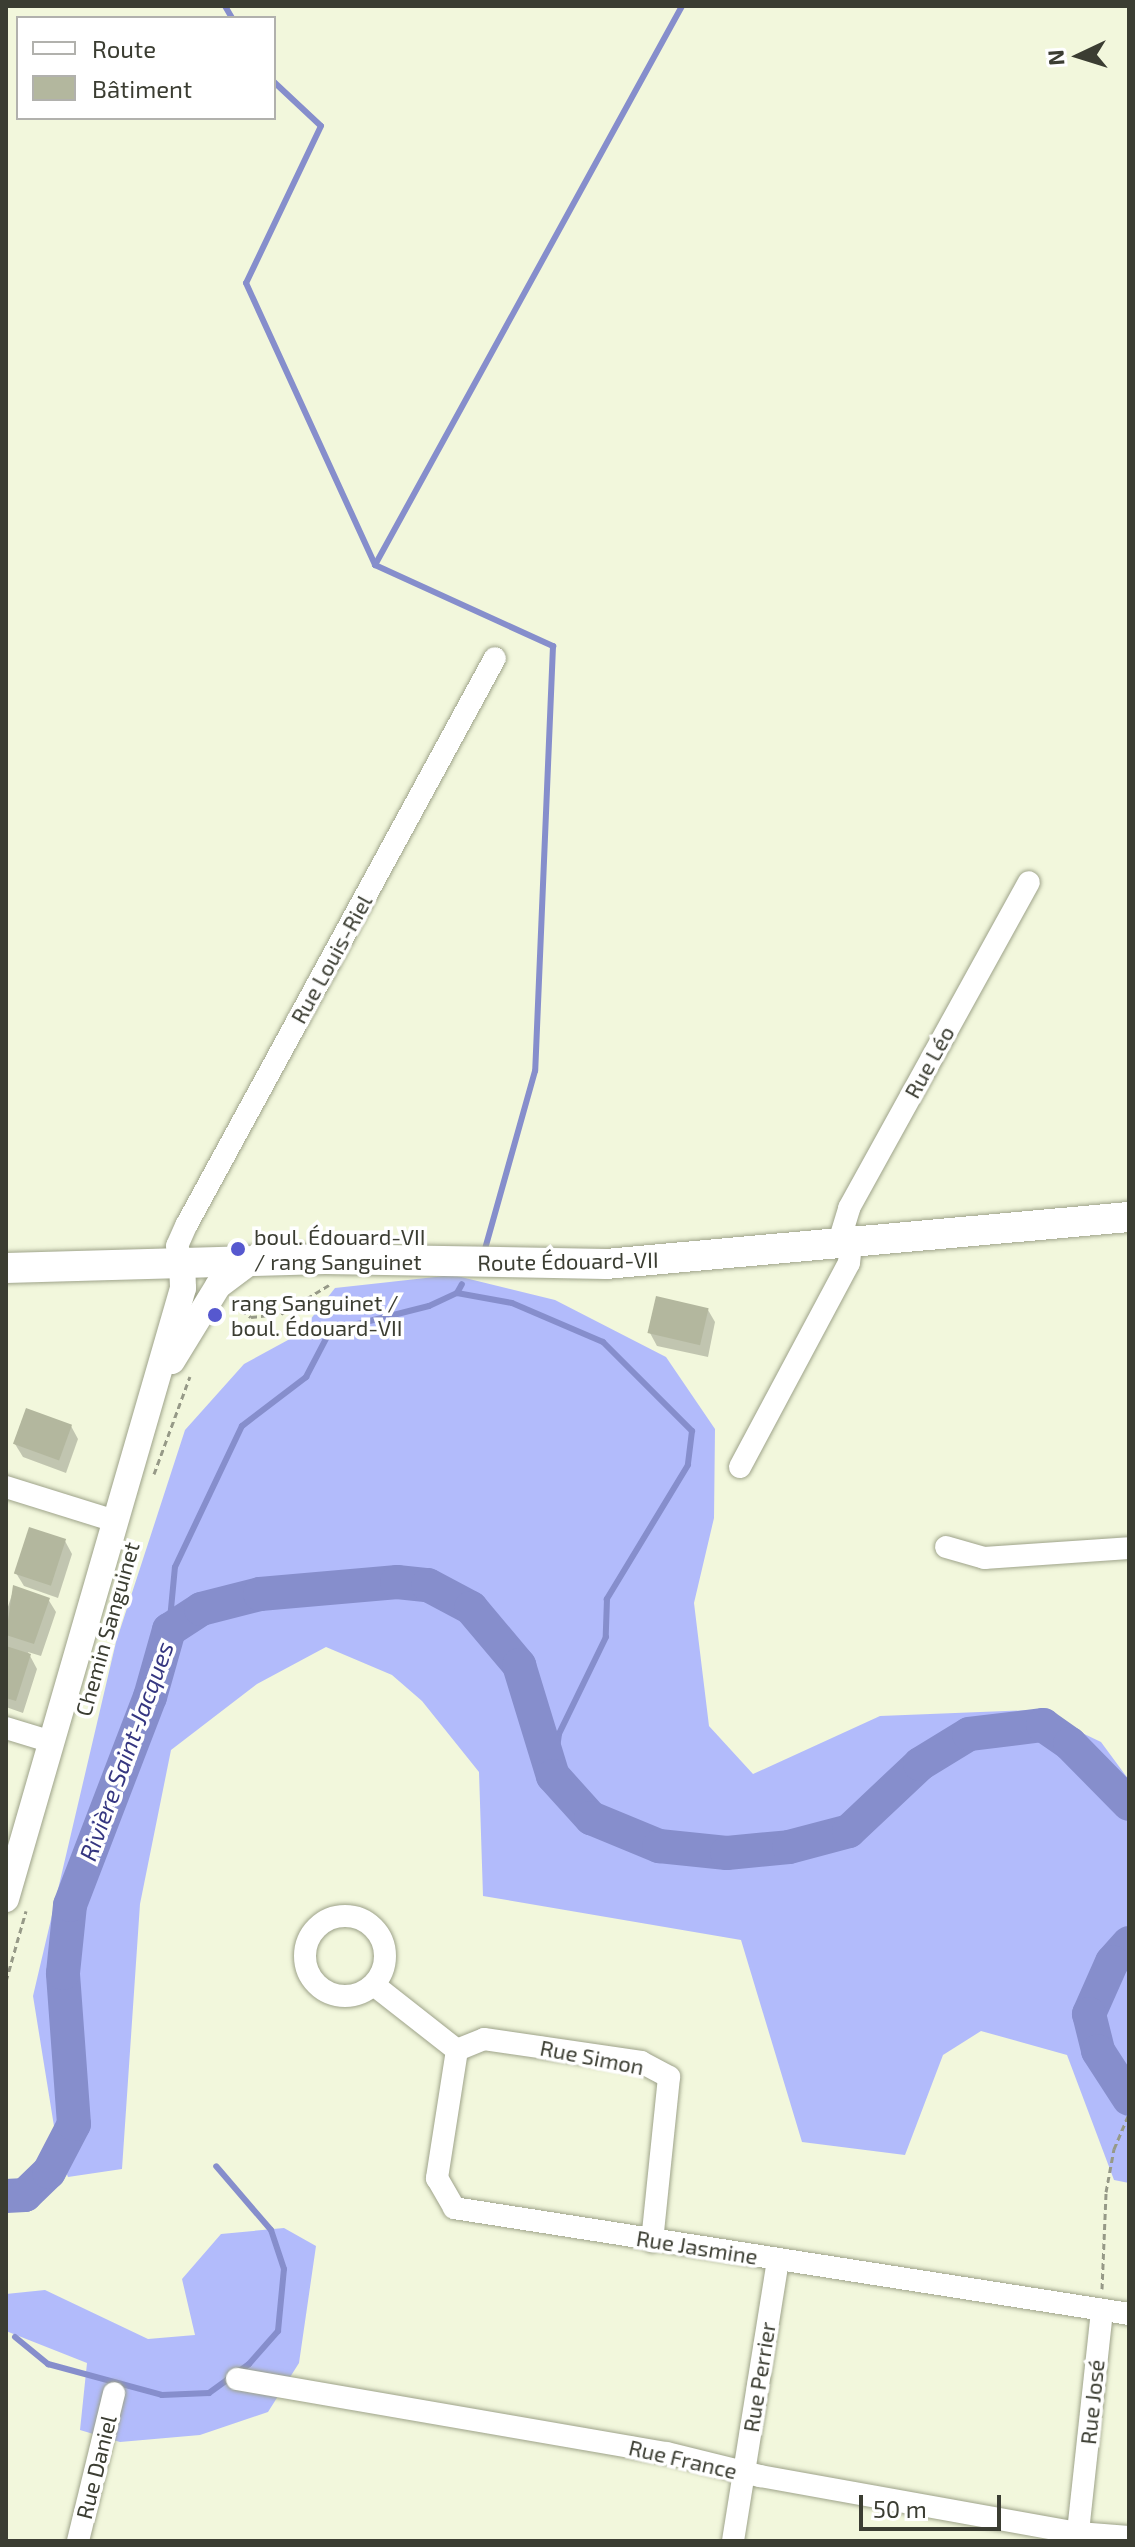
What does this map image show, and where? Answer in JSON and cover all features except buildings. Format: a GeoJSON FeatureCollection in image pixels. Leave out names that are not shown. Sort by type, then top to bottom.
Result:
{"type":"FeatureCollection","features":[{"type":"Feature","properties":{"kind":"main road","name":"Route Édouard-VII"},"geometry":{"type":"LineString","coordinates":[[6,1268],[251,1261],[571,1265],[844,1244],[1129,1217]]}},
{"type":"Feature","properties":{"kind":"street","name":"Rue Louis-Riel"},"geometry":{"type":"LineString","coordinates":[[182,1262],[177,1246],[187,1224],[495,658]]}},
{"type":"Feature","properties":{"kind":"street","name":"Rue Léo"},"geometry":{"type":"LineString","coordinates":[[740,1467],[849,1263],[843,1220],[1029,882]]}},
{"type":"Feature","properties":{"kind":"street"},"geometry":{"type":"LineString","coordinates":[[156,1383],[218,1286],[251,1261]]}},
{"type":"Feature","properties":{"kind":"street","name":"Chemin Sanguinet"},"geometry":{"type":"LineString","coordinates":[[18,1898],[52,1742],[183,1288],[182,1262]]}},
{"type":"Feature","properties":{"kind":"street"},"geometry":{"type":"LineString","coordinates":[[6,1487],[115,1521]]}},
{"type":"Feature","properties":{"kind":"street"},"geometry":{"type":"LineString","coordinates":[[946,1547],[984,1558],[1129,1548]]}},
{"type":"Feature","properties":{"kind":"street"},"geometry":{"type":"LineString","coordinates":[[6,1728],[52,1742]]}},
{"type":"Feature","properties":{"kind":"street"},"geometry":{"type":"LineString","coordinates":[[374,1985],[457,2050]]}},
{"type":"Feature","properties":{"kind":"street","name":"Rue Simon"},"geometry":{"type":"LineString","coordinates":[[457,2050],[484,2039],[641,2062],[669,2077],[652,2241]]}},
{"type":"Feature","properties":{"kind":"street","name":"Rue Jasmine"},"geometry":{"type":"LineString","coordinates":[[457,2050],[437,2178],[454,2208],[1129,2314]]}},
{"type":"Feature","properties":{"kind":"street","name":"Rue Perrier"},"geometry":{"type":"LineString","coordinates":[[733,2541],[778,2260]]}},
{"type":"Feature","properties":{"kind":"street","name":"Rue José"},"geometry":{"type":"LineString","coordinates":[[1078,2537],[1102,2311]]}},
{"type":"Feature","properties":{"kind":"street","name":"Rue France"},"geometry":{"type":"LineString","coordinates":[[237,2379],[667,2453],[744,2472],[1078,2537],[1129,2537]]}},
{"type":"Feature","properties":{"kind":"street","name":"Rue Daniel"},"geometry":{"type":"LineString","coordinates":[[78,2541],[114,2393]]}},
{"type":"Feature","properties":{"kind":"path"},"geometry":{"type":"LineString","coordinates":[[225,1306],[230,1297]]}},
{"type":"Feature","properties":{"kind":"path"},"geometry":{"type":"LineString","coordinates":[[152,1482],[194,1363]]}},
{"type":"Feature","properties":{"kind":"path"},"geometry":{"type":"LineString","coordinates":[[6,1981],[18,1898]]}},
{"type":"Feature","properties":{"kind":"path"},"geometry":{"type":"LineString","coordinates":[[1102,2311],[1106,2192],[1114,2149],[1129,2113]]}},
{"type":"Feature","properties":{"kind":"shaded area"},"geometry":{"type":"Polygon","coordinates":[[[453,1275],[555,1300],[666,1357],[715,1429],[714,1518],[694,1603],[709,1726],[753,1774],[880,1716],[1034,1710],[1101,1742],[1129,1780],[1129,2183],[1114,2180],[1067,2055],[981,2031],[943,2055],[905,2155],[802,2142],[741,1940],[483,1896],[479,1772],[422,1701],[392,1675],[326,1647],[257,1684],[171,1750],[140,1904],[122,2169],[68,2177],[58,2151],[33,1996],[116,1642],[185,1430],[244,1364],[299,1334],[335,1288],[453,1275]]]}},
{"type":"Feature","properties":{"kind":"shaded area"},"geometry":{"type":"Polygon","coordinates":[[[284,2228],[316,2246],[299,2363],[268,2412],[200,2435],[120,2442],[80,2430],[87,2363],[6,2331],[6,2294],[45,2290],[148,2339],[195,2335],[182,2279],[221,2234],[284,2228]]]}},
{"type":"Feature","properties":{"kind":"waterway"},"geometry":{"type":"LineString","coordinates":[[225,6],[231,16]]}},
{"type":"Feature","properties":{"kind":"waterway"},"geometry":{"type":"LineString","coordinates":[[375,565],[682,6]]}},
{"type":"Feature","properties":{"kind":"waterway"},"geometry":{"type":"LineString","coordinates":[[276,84],[321,126],[246,283],[375,565],[553,646],[535,1071],[485,1249]]}},
{"type":"Feature","properties":{"kind":"waterway"},"geometry":{"type":"LineString","coordinates":[[169,1630],[175,1567],[242,1426],[306,1377],[330,1331],[429,1306],[457,1293],[462,1284]]}},
{"type":"Feature","properties":{"kind":"waterway"},"geometry":{"type":"LineString","coordinates":[[457,1293],[512,1303],[603,1342],[692,1431],[688,1465],[607,1599],[606,1637],[559,1734],[553,1776]]}},
{"type":"Feature","properties":{"kind":"waterway","name":"Rivière Saint-Jacques"},"geometry":{"type":"LineString","coordinates":[[6,2196],[25,2195],[49,2172],[74,2124],[63,1973],[70,1905],[150,1697],[169,1630],[201,1609],[260,1594],[397,1582],[428,1585],[471,1608],[519,1665],[553,1776],[591,1818],[659,1846],[727,1853],[789,1847],[849,1831],[920,1764],[969,1734],[1043,1725],[1070,1744],[1129,1804]]}},
{"type":"Feature","properties":{"kind":"waterway","name":"Rivière Saint-Jacques"},"geometry":{"type":"LineString","coordinates":[[1129,1943],[1112,1962],[1089,2014],[1098,2051],[1129,2099]]}},
{"type":"Feature","properties":{"kind":"waterway"},"geometry":{"type":"LineString","coordinates":[[15,2337],[48,2364],[162,2395],[209,2393],[249,2364],[278,2331],[284,2269],[271,2230],[216,2166]]}},
{"type":"Feature","properties":{"kind":"place","name":"boul. Édouard-VII / rang Sanguinet"},"geometry":{"type":"Point","coordinates":[238,1249]}},
{"type":"Feature","properties":{"kind":"place","name":"rang Sanguinet / boul. Édouard-VII"},"geometry":{"type":"Point","coordinates":[215,1315]}}]}
